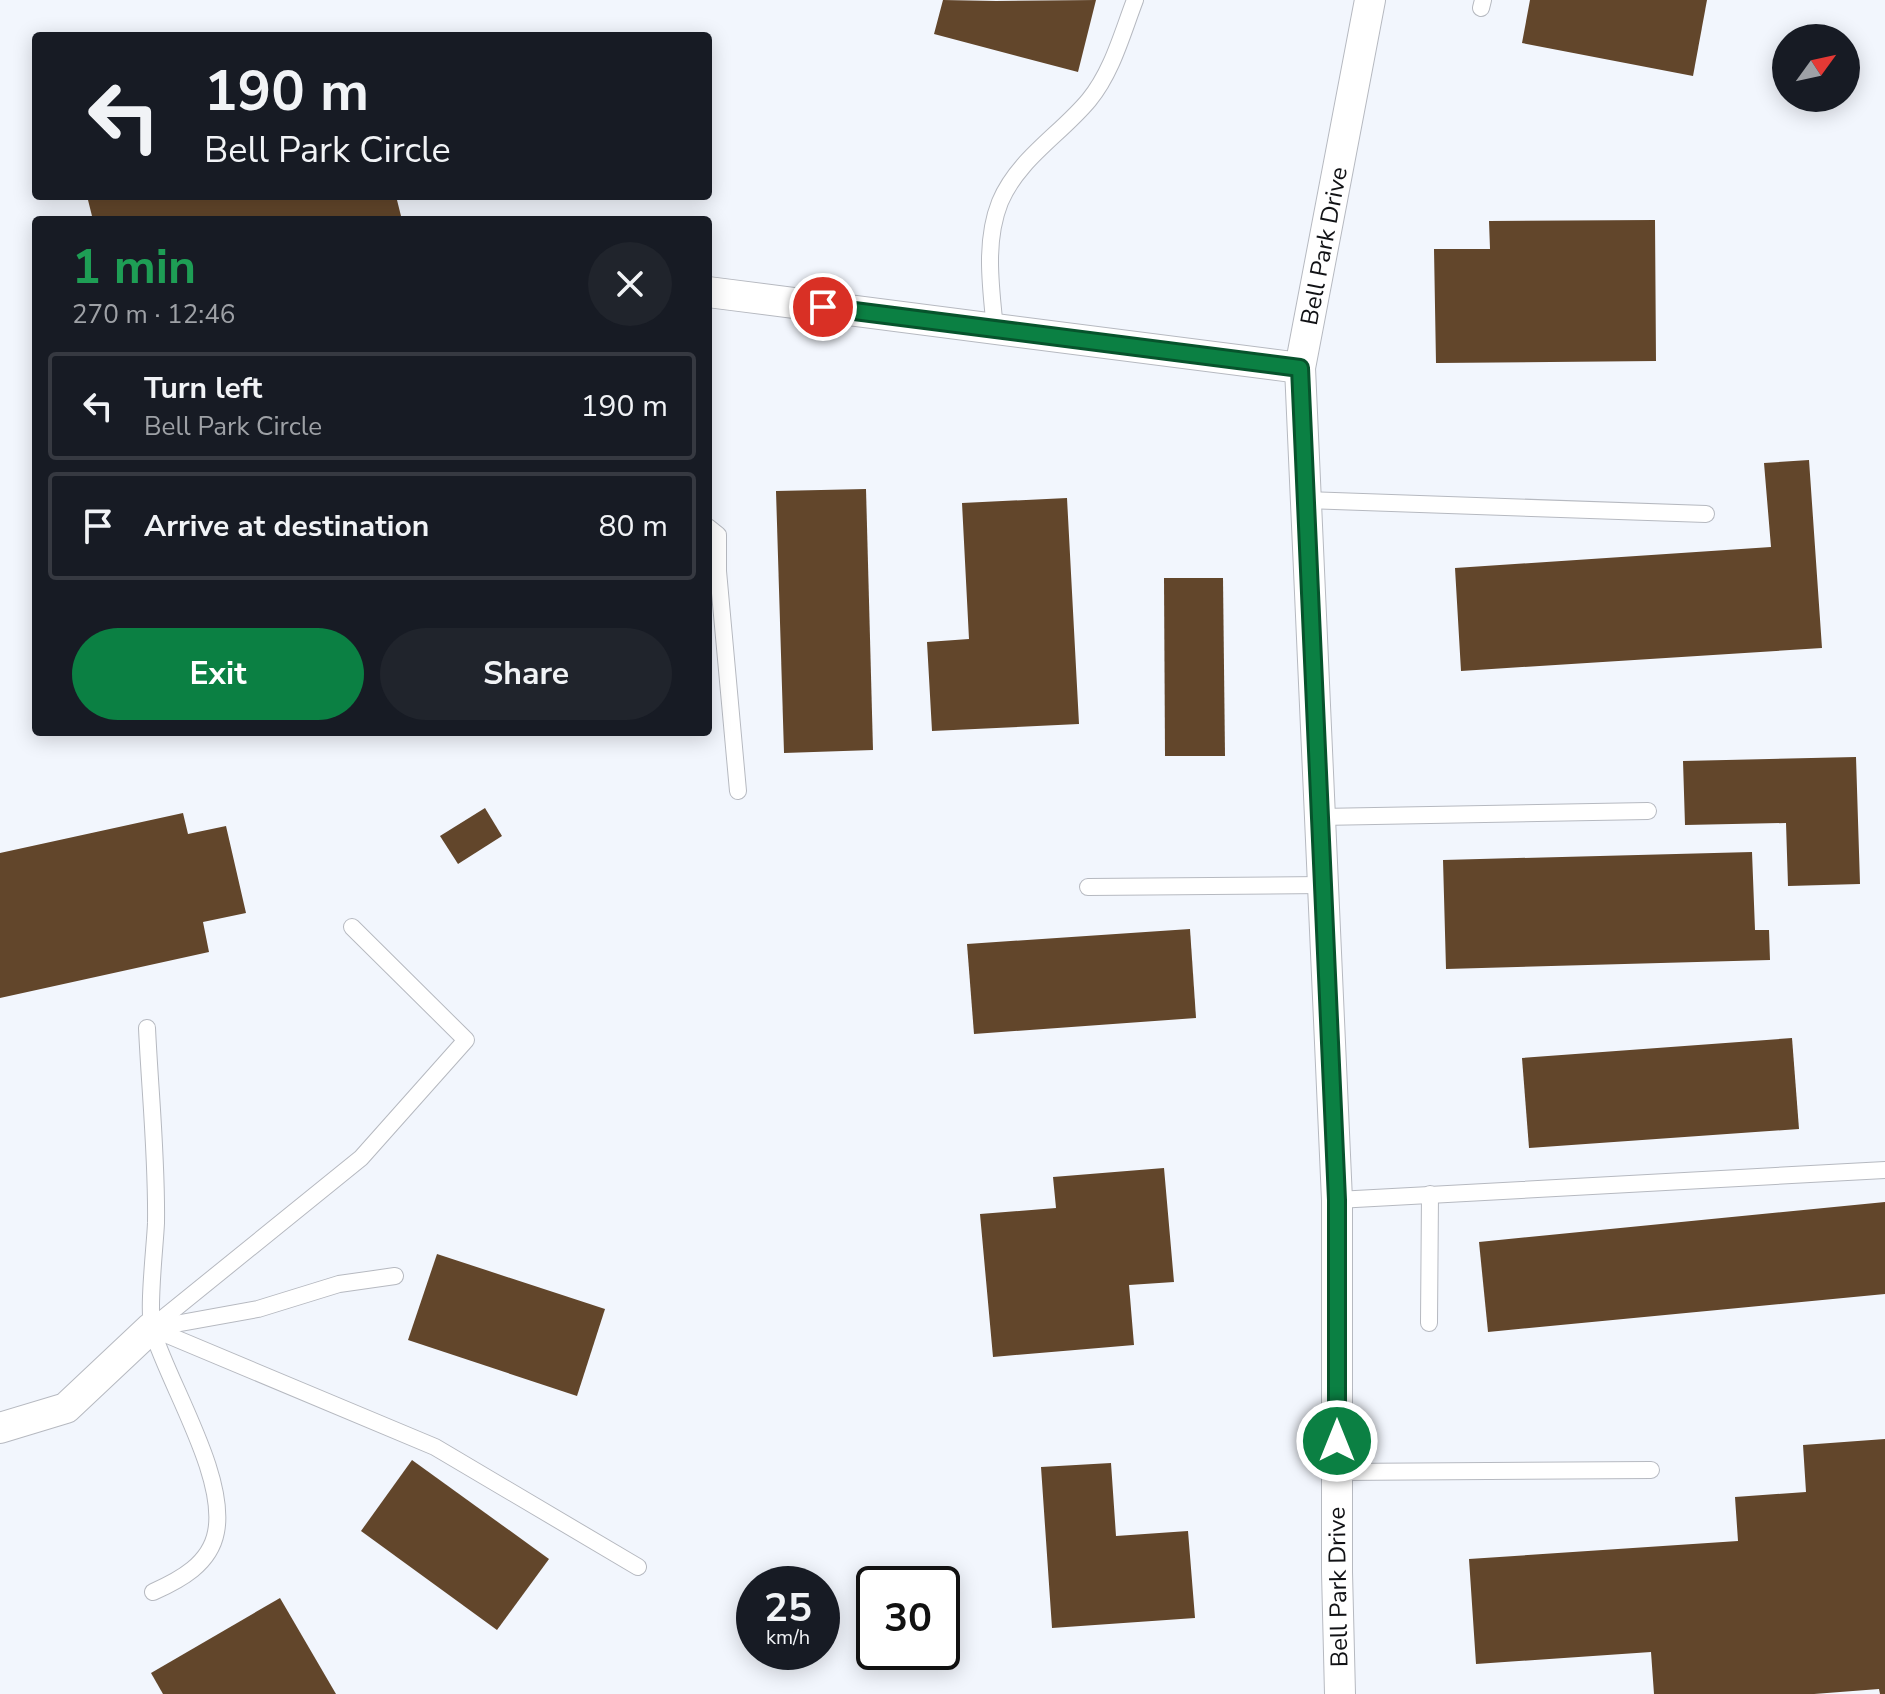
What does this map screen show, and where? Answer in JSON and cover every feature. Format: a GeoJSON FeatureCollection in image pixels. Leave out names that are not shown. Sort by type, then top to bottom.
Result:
{"type":"FeatureCollection","features":[{"type":"Feature","properties":{"kind":"street","name":"Bell Park Drive"},"geometry":{"type":"LineString","coordinates":[[1340,1694],[1337,1200],[1300,368],[1370,0]]}},
{"type":"Feature","properties":{"kind":"street"},"geometry":{"type":"LineString","coordinates":[[712,293],[1300,368]]}},
{"type":"Feature","properties":{"kind":"street"},"geometry":{"type":"LineString","coordinates":[[0,1428],[66,1408],[151,1328]]}},
{"type":"Feature","properties":{"kind":"lane"},"geometry":{"type":"LineString","coordinates":[[995,329],[989,261],[1000,201],[1029,159],[1089,99],[1111,65],[1135,0]]}},
{"type":"Feature","properties":{"kind":"lane"},"geometry":{"type":"LineString","coordinates":[[1306,500],[1706,514]]}},
{"type":"Feature","properties":{"kind":"lane"},"geometry":{"type":"LineString","coordinates":[[712,530],[718,535],[718,571],[738,791]]}},
{"type":"Feature","properties":{"kind":"lane"},"geometry":{"type":"LineString","coordinates":[[1320,817],[1648,811]]}},
{"type":"Feature","properties":{"kind":"lane"},"geometry":{"type":"LineString","coordinates":[[1088,887],[1323,885]]}},
{"type":"Feature","properties":{"kind":"lane"},"geometry":{"type":"LineString","coordinates":[[151,1328],[361,1158],[466,1040],[352,927]]}},
{"type":"Feature","properties":{"kind":"lane"},"geometry":{"type":"LineString","coordinates":[[147,1028],[156,1219],[151,1328],[201,1451],[219,1507],[216,1534],[210,1551],[184,1578],[153,1592]]}},
{"type":"Feature","properties":{"kind":"lane"},"geometry":{"type":"LineString","coordinates":[[1337,1200],[1885,1170]]}},
{"type":"Feature","properties":{"kind":"lane"},"geometry":{"type":"LineString","coordinates":[[1429,1323],[1430,1194]]}},
{"type":"Feature","properties":{"kind":"lane"},"geometry":{"type":"LineString","coordinates":[[151,1328],[258,1309],[339,1284],[395,1276]]}},
{"type":"Feature","properties":{"kind":"lane"},"geometry":{"type":"LineString","coordinates":[[151,1328],[435,1447],[638,1567]]}},
{"type":"Feature","properties":{"kind":"lane"},"geometry":{"type":"LineString","coordinates":[[1337,1472],[1651,1470]]}},
{"type":"Feature","properties":{"kind":"building"},"geometry":{"type":"Polygon","coordinates":[[[943,0],[1096,0],[1078,72],[934,34],[943,0]]]}},
{"type":"Feature","properties":{"kind":"building"},"geometry":{"type":"Polygon","coordinates":[[[1530,0],[1707,0],[1693,76],[1522,43],[1530,0]]]}},
{"type":"Feature","properties":{"kind":"building"},"geometry":{"type":"Polygon","coordinates":[[[88,200],[397,200],[401,216],[92,216],[88,200]]]}},
{"type":"Feature","properties":{"kind":"building"},"geometry":{"type":"Polygon","coordinates":[[[1655,220],[1656,361],[1436,363],[1434,249],[1490,249],[1489,221],[1655,220]]]}},
{"type":"Feature","properties":{"kind":"building"},"geometry":{"type":"Polygon","coordinates":[[[1809,460],[1822,648],[1461,671],[1455,568],[1771,547],[1764,463],[1809,460]]]}},
{"type":"Feature","properties":{"kind":"building"},"geometry":{"type":"Polygon","coordinates":[[[866,489],[873,750],[784,753],[776,491],[866,489]]]}},
{"type":"Feature","properties":{"kind":"building"},"geometry":{"type":"Polygon","coordinates":[[[1067,498],[1079,724],[932,731],[927,642],[969,639],[962,503],[1067,498]]]}},
{"type":"Feature","properties":{"kind":"building"},"geometry":{"type":"Polygon","coordinates":[[[1164,578],[1223,578],[1225,756],[1165,756],[1164,578]]]}},
{"type":"Feature","properties":{"kind":"building"},"geometry":{"type":"Polygon","coordinates":[[[1856,757],[1860,884],[1788,886],[1786,823],[1685,825],[1683,761],[1856,757]]]}},
{"type":"Feature","properties":{"kind":"building"},"geometry":{"type":"Polygon","coordinates":[[[485,808],[502,836],[458,864],[440,836],[485,808]]]}},
{"type":"Feature","properties":{"kind":"building"},"geometry":{"type":"Polygon","coordinates":[[[183,813],[188,834],[226,826],[246,913],[203,922],[209,952],[0,998],[0,853],[183,813]]]}},
{"type":"Feature","properties":{"kind":"building"},"geometry":{"type":"Polygon","coordinates":[[[1752,852],[1755,930],[1769,930],[1770,960],[1446,969],[1443,860],[1752,852]]]}},
{"type":"Feature","properties":{"kind":"building"},"geometry":{"type":"Polygon","coordinates":[[[1190,929],[1196,1018],[974,1034],[967,944],[1190,929]]]}},
{"type":"Feature","properties":{"kind":"building"},"geometry":{"type":"Polygon","coordinates":[[[1792,1038],[1799,1129],[1529,1148],[1522,1058],[1792,1038]]]}},
{"type":"Feature","properties":{"kind":"building"},"geometry":{"type":"Polygon","coordinates":[[[1164,1168],[1174,1282],[1129,1285],[1134,1345],[993,1357],[980,1214],[1056,1208],[1053,1177],[1164,1168]]]}},
{"type":"Feature","properties":{"kind":"building"},"geometry":{"type":"Polygon","coordinates":[[[1885,1202],[1885,1294],[1488,1332],[1479,1242],[1885,1202]]]}},
{"type":"Feature","properties":{"kind":"building"},"geometry":{"type":"Polygon","coordinates":[[[437,1254],[605,1309],[577,1396],[408,1340],[437,1254]]]}},
{"type":"Feature","properties":{"kind":"building"},"geometry":{"type":"Polygon","coordinates":[[[1885,1439],[1885,1694],[1880,1694],[1879,1689],[1814,1694],[1654,1694],[1651,1652],[1476,1664],[1469,1559],[1738,1541],[1735,1497],[1806,1492],[1803,1445],[1885,1439]]]}},
{"type":"Feature","properties":{"kind":"building"},"geometry":{"type":"Polygon","coordinates":[[[412,1460],[549,1559],[497,1630],[361,1531],[412,1460]]]}},
{"type":"Feature","properties":{"kind":"building"},"geometry":{"type":"Polygon","coordinates":[[[1111,1463],[1116,1536],[1188,1531],[1195,1618],[1052,1628],[1041,1467],[1111,1463]]]}},
{"type":"Feature","properties":{"kind":"building"},"geometry":{"type":"Polygon","coordinates":[[[280,1598],[336,1694],[163,1694],[151,1673],[280,1598]]]}},
{"type":"Feature","properties":{"kind":"route"},"geometry":{"type":"LineString","coordinates":[[823,307],[1300,368],[1337,1200],[1337,1441]]}}]}
